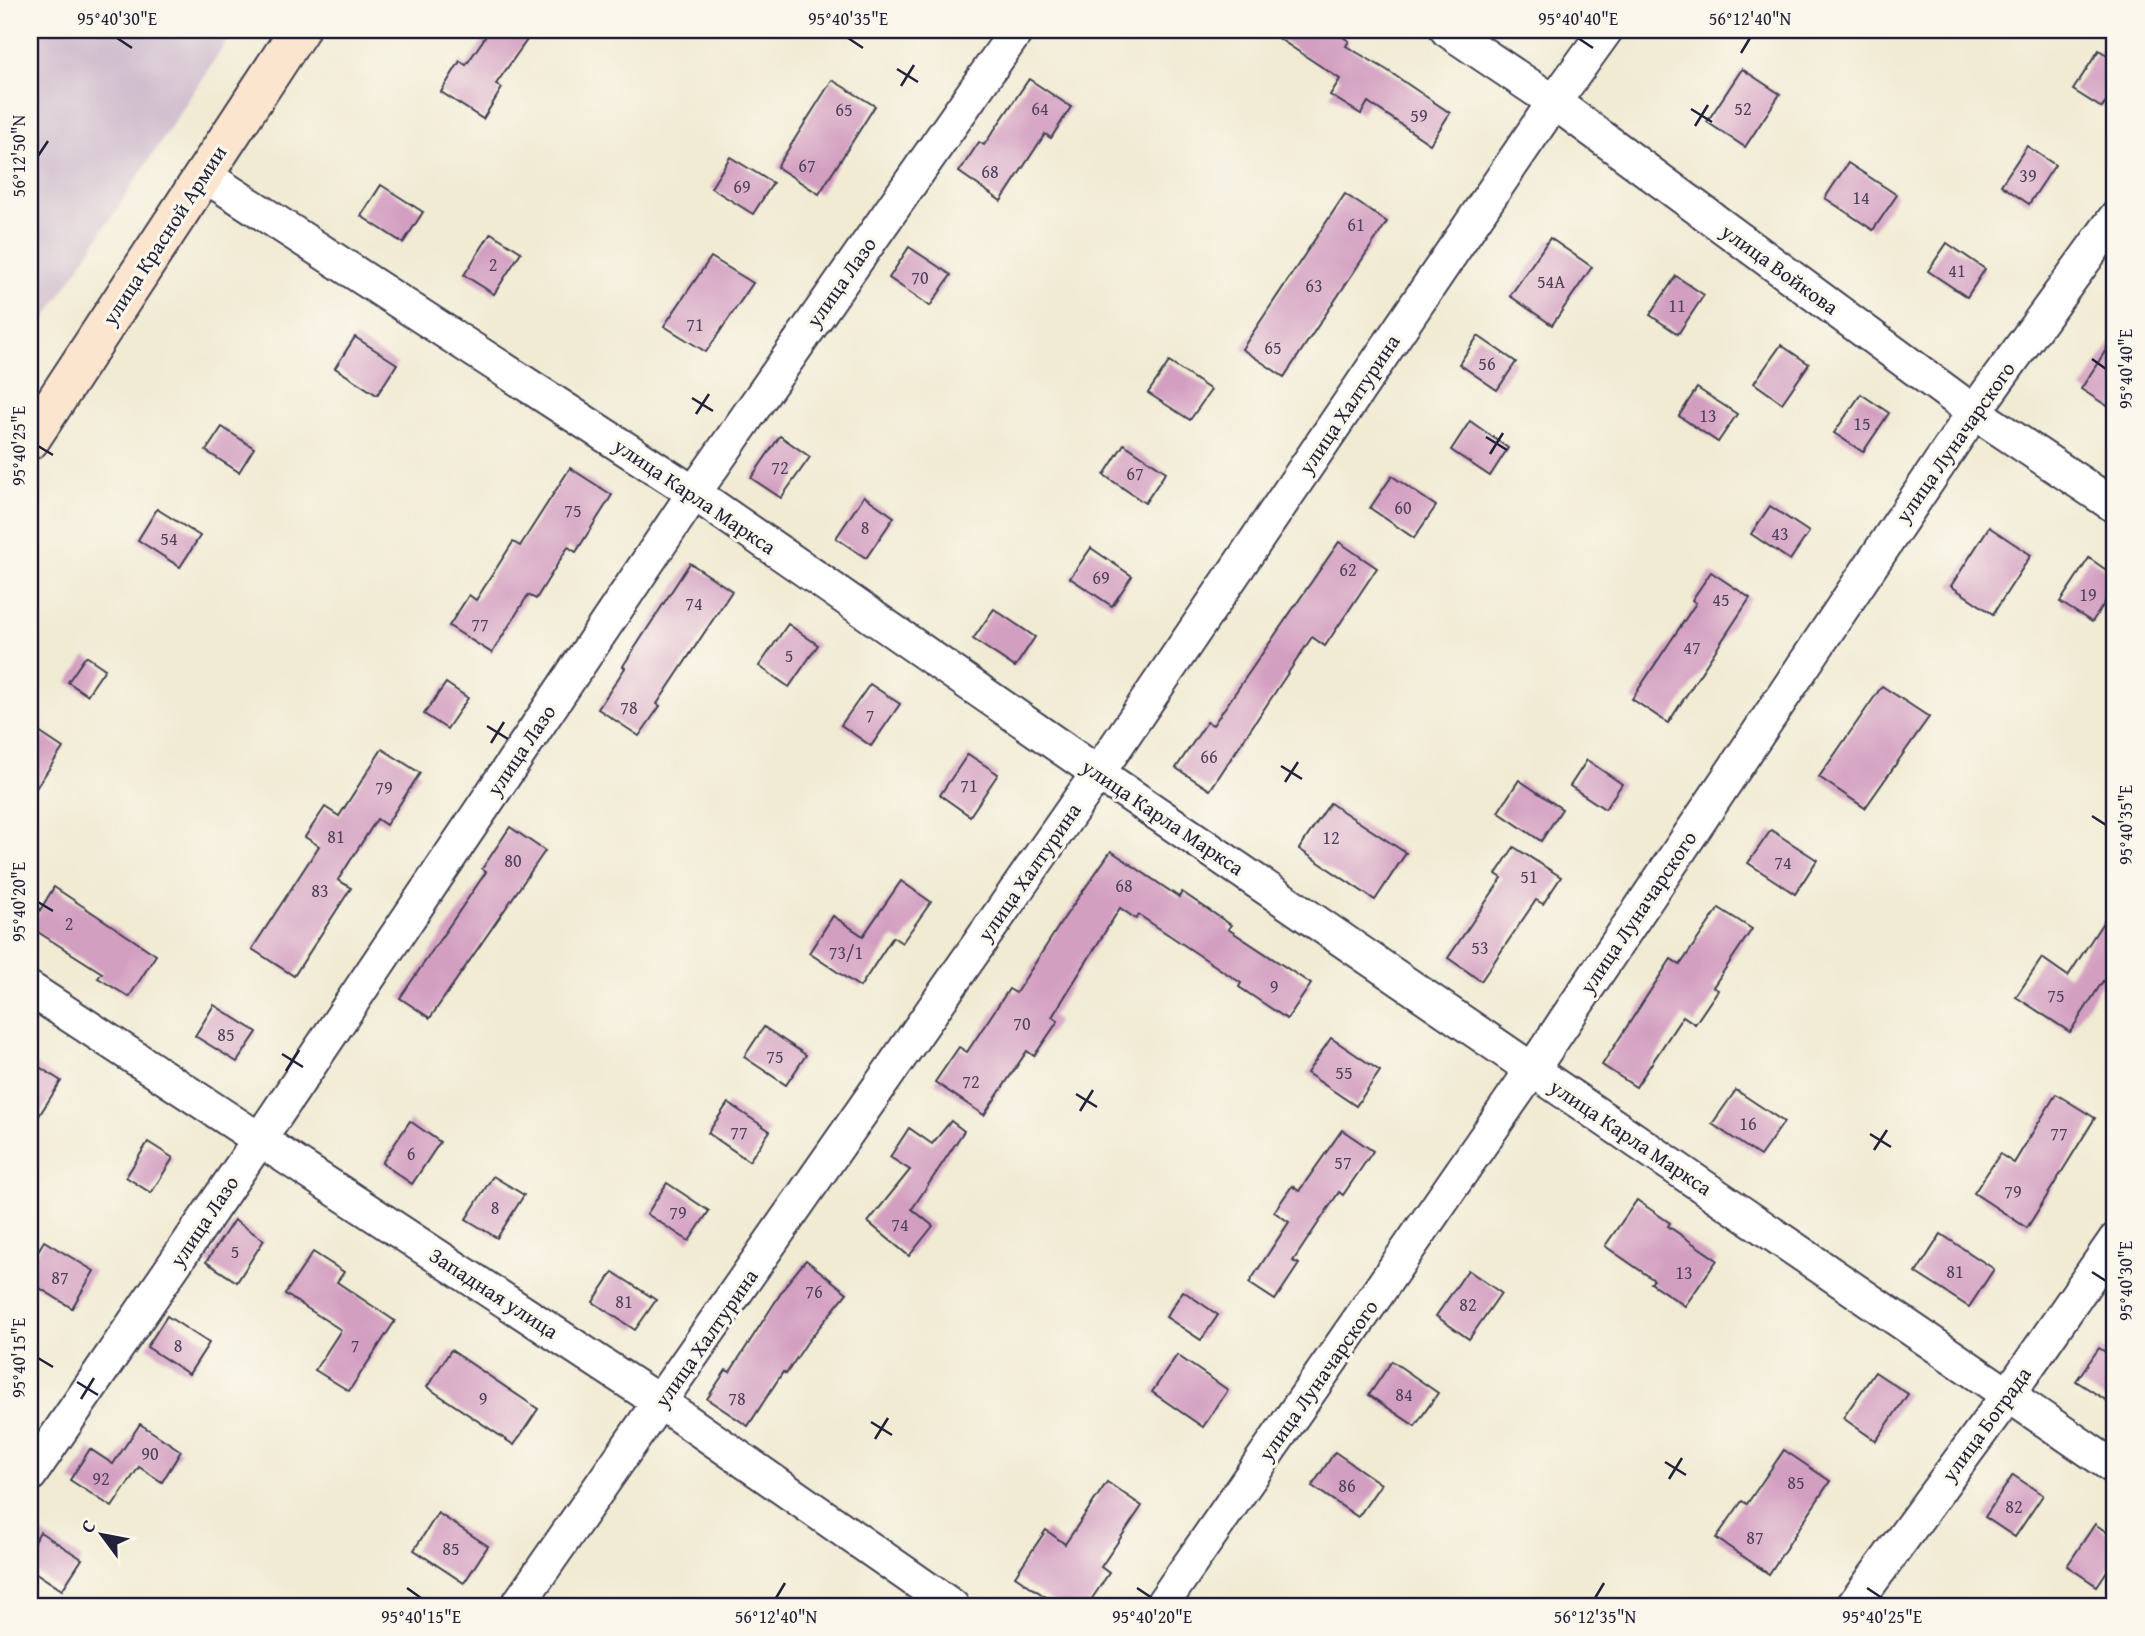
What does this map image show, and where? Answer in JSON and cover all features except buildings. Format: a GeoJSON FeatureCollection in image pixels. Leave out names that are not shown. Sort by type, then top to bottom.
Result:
{"type":"FeatureCollection","features":[{"type":"Feature","properties":{"kind":"street","name":"улица Красной Армии"},"geometry":{"type":"LineString","coordinates":[[30,440],[299,30]]}},
{"type":"Feature","properties":{"kind":"street","name":"улица Лазо"},"geometry":{"type":"LineString","coordinates":[[30,1475],[260,1139],[694,493],[1017,30]]}},
{"type":"Feature","properties":{"kind":"street","name":"улица Войкова"},"geometry":{"type":"LineString","coordinates":[[1447,30],[1554,102],[1974,412],[2115,506]]}},
{"type":"Feature","properties":{"kind":"street","name":"улица Халтурина"},"geometry":{"type":"LineString","coordinates":[[517,1606],[1098,773],[1554,102],[1606,30]]}},
{"type":"Feature","properties":{"kind":"street","name":"улица Карла Маркса"},"geometry":{"type":"LineString","coordinates":[[204,175],[694,493],[1098,773],[2115,1468]]}},
{"type":"Feature","properties":{"kind":"street","name":"улица Луначарского"},"geometry":{"type":"LineString","coordinates":[[1161,1606],[1532,1070],[1974,412],[2115,218]]}},
{"type":"Feature","properties":{"kind":"street","name":"Западная улица"},"geometry":{"type":"LineString","coordinates":[[30,989],[661,1403],[952,1606]]}},
{"type":"Feature","properties":{"kind":"street","name":"улица Бограда"},"geometry":{"type":"LineString","coordinates":[[1853,1606],[2008,1395],[2115,1240]]}},
{"type":"Feature","properties":{"kind":"shaded area"},"geometry":{"type":"Polygon","coordinates":[[[30,30],[234,30],[30,342],[30,30]]]}}]}
